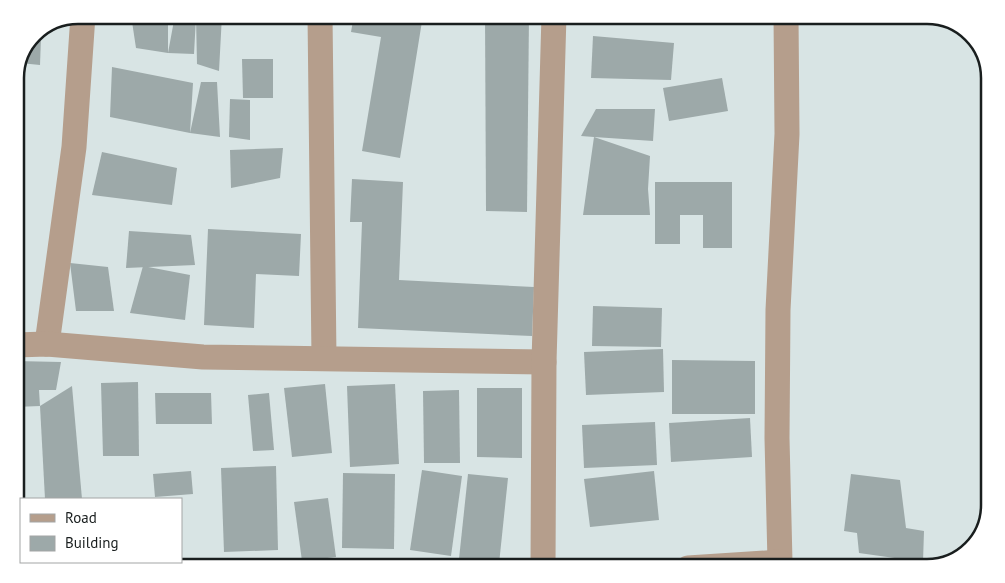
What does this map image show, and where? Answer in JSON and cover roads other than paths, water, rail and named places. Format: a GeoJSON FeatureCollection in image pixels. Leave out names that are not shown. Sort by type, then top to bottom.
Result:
{"type":"FeatureCollection","features":[{"type":"Feature","properties":{"kind":"street"},"geometry":{"type":"LineString","coordinates":[[47,344],[74,147],[82,24]]}},
{"type":"Feature","properties":{"kind":"street"},"geometry":{"type":"LineString","coordinates":[[320,24],[324,358]]}},
{"type":"Feature","properties":{"kind":"street"},"geometry":{"type":"LineString","coordinates":[[543,559],[544,362],[554,24]]}},
{"type":"Feature","properties":{"kind":"street"},"geometry":{"type":"LineString","coordinates":[[780,559],[777,438],[778,329],[787,134],[786,24]]}},
{"type":"Feature","properties":{"kind":"street"},"geometry":{"type":"LineString","coordinates":[[24,345],[47,344],[203,356],[544,362]]}}]}
